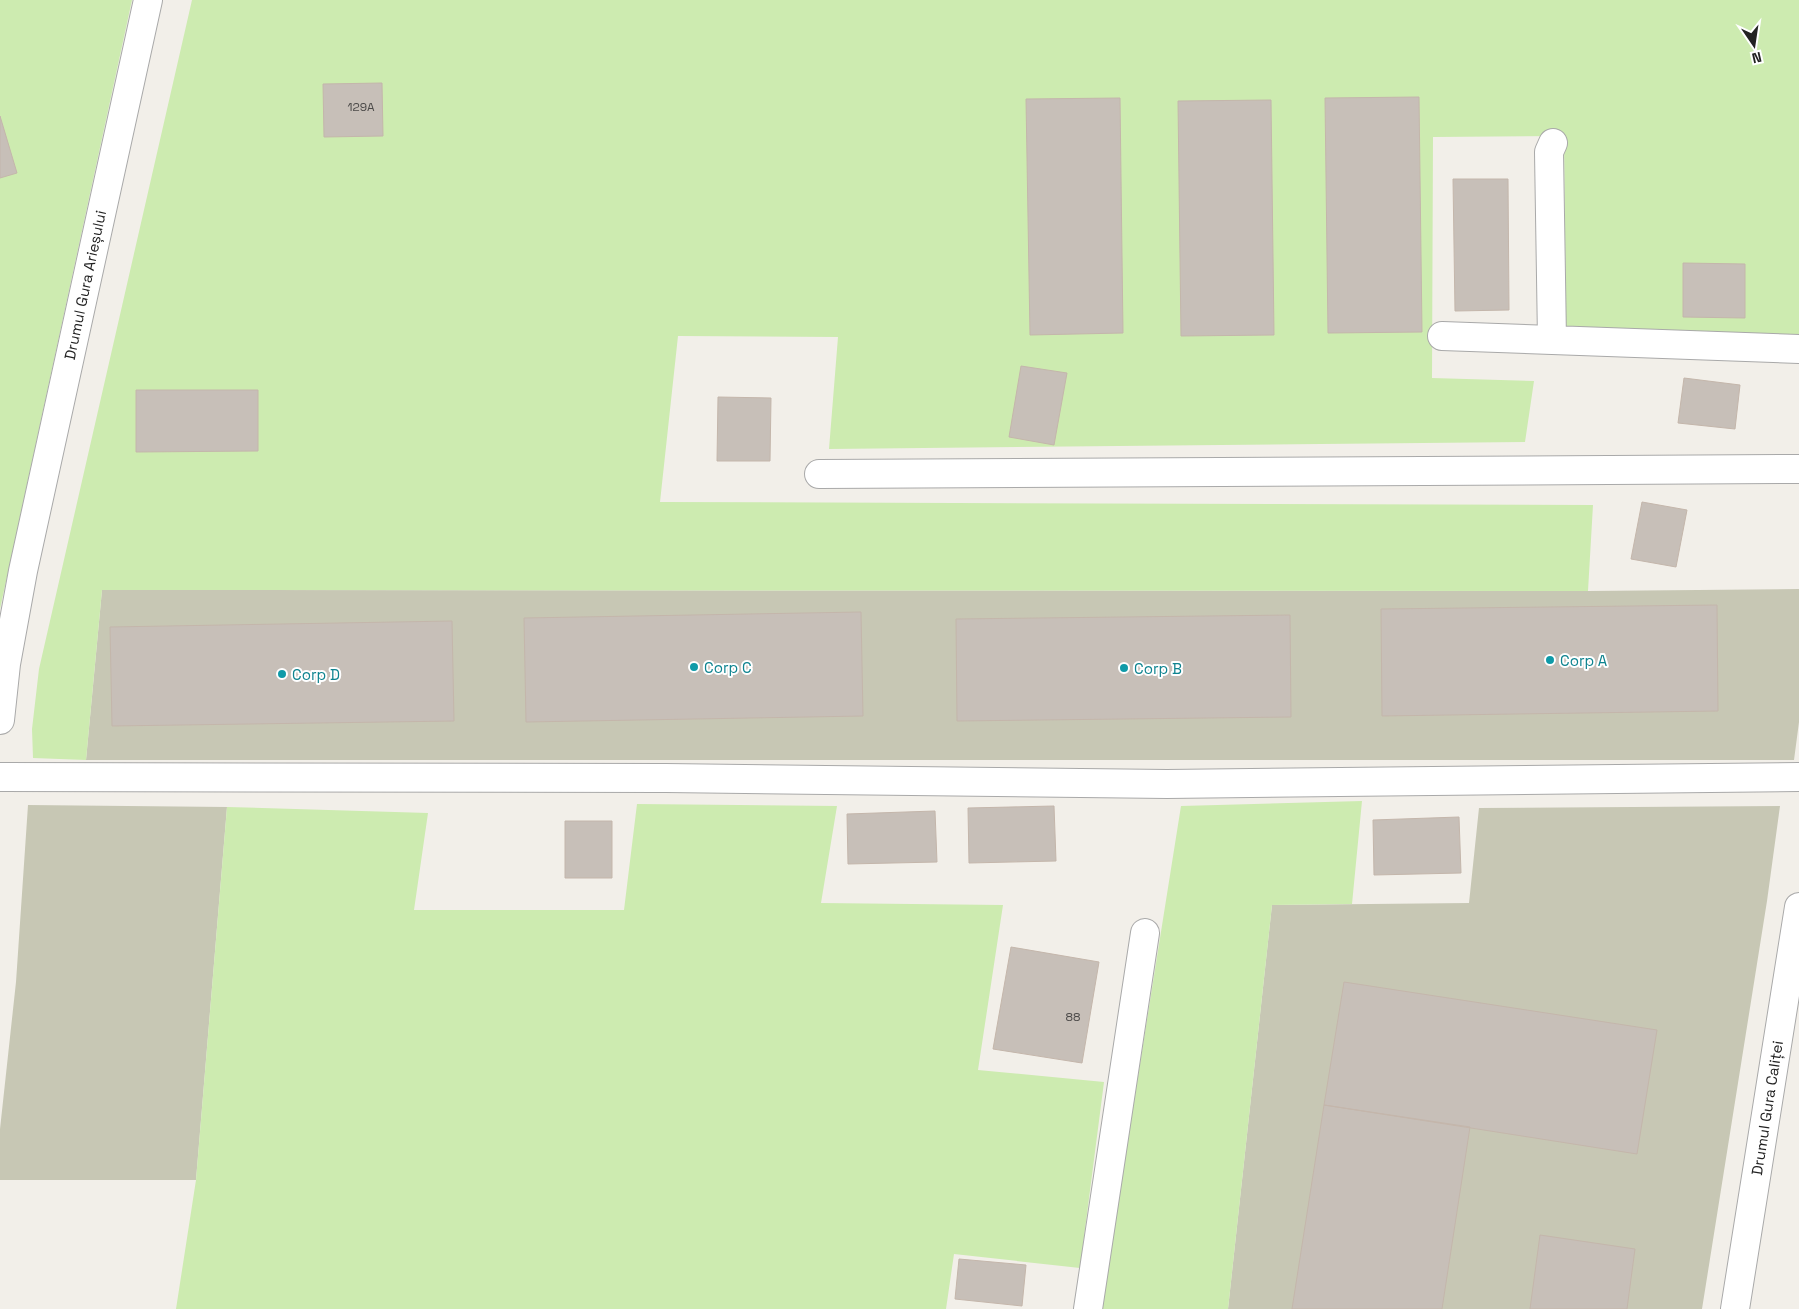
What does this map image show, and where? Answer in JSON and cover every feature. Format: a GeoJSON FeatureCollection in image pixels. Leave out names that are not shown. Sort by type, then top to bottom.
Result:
{"type":"FeatureCollection","features":[{"type":"Feature","properties":{"kind":"street","name":"Drumul Gura Arieșului"},"geometry":{"type":"LineString","coordinates":[[0,720],[6,664],[23,571],[148,0]]}},
{"type":"Feature","properties":{"kind":"street"},"geometry":{"type":"LineString","coordinates":[[1552,340],[1549,152],[1553,143]]}},
{"type":"Feature","properties":{"kind":"street"},"geometry":{"type":"LineString","coordinates":[[1442,336],[1799,349]]}},
{"type":"Feature","properties":{"kind":"street"},"geometry":{"type":"LineString","coordinates":[[819,474],[1799,469]]}},
{"type":"Feature","properties":{"kind":"street"},"geometry":{"type":"LineString","coordinates":[[0,777],[666,778],[1168,784],[1799,777]]}},
{"type":"Feature","properties":{"kind":"street","name":"Drumul Gura Caliței"},"geometry":{"type":"LineString","coordinates":[[1734,1309],[1799,907]]}},
{"type":"Feature","properties":{"kind":"street"},"geometry":{"type":"LineString","coordinates":[[1088,1309],[1145,933]]}},
{"type":"Feature","properties":{"kind":"shaded area"},"geometry":{"type":"Polygon","coordinates":[[[1799,589],[1799,722],[1794,760],[86,760],[102,590],[1588,591],[1799,589]]]}},
{"type":"Feature","properties":{"kind":"shaded area"},"geometry":{"type":"Polygon","coordinates":[[[28,805],[227,807],[196,1180],[0,1180],[0,1129],[16,982],[28,805]]]}},
{"type":"Feature","properties":{"kind":"shaded area"},"geometry":{"type":"Polygon","coordinates":[[[1780,806],[1767,901],[1702,1309],[1228,1309],[1272,905],[1469,903],[1479,808],[1780,806]]]}},
{"type":"Feature","properties":{"kind":"green space"},"geometry":{"type":"Polygon","coordinates":[[[0,0],[132,0],[0,609],[0,0]]]}},
{"type":"Feature","properties":{"kind":"green space"},"geometry":{"type":"Polygon","coordinates":[[[192,0],[1799,0],[1799,335],[1566,328],[1564,136],[1433,137],[1432,378],[1534,381],[1525,442],[829,449],[838,337],[678,336],[660,502],[1593,505],[1588,591],[102,590],[86,760],[33,758],[32,729],[39,669],[192,0]]]}},
{"type":"Feature","properties":{"kind":"green space"},"geometry":{"type":"Polygon","coordinates":[[[1362,801],[1352,904],[1272,905],[1228,1309],[1101,1309],[1181,806],[1362,801]]]}},
{"type":"Feature","properties":{"kind":"green space"},"geometry":{"type":"Polygon","coordinates":[[[637,804],[837,806],[821,903],[1003,905],[978,1070],[1104,1082],[1080,1268],[954,1254],[946,1309],[176,1309],[196,1180],[227,807],[428,813],[414,910],[624,910],[637,804]]]}},
{"type":"Feature","properties":{"kind":"building"},"geometry":{"type":"Polygon","coordinates":[[[382,83],[383,136],[324,137],[323,84],[382,83]]]}},
{"type":"Feature","properties":{"kind":"building"},"geometry":{"type":"Polygon","coordinates":[[[1419,97],[1422,332],[1328,333],[1325,98],[1419,97]]]}},
{"type":"Feature","properties":{"kind":"building"},"geometry":{"type":"Polygon","coordinates":[[[1120,98],[1123,333],[1030,335],[1026,99],[1120,98]]]}},
{"type":"Feature","properties":{"kind":"building"},"geometry":{"type":"Polygon","coordinates":[[[1271,100],[1274,335],[1181,336],[1178,101],[1271,100]]]}},
{"type":"Feature","properties":{"kind":"building"},"geometry":{"type":"Polygon","coordinates":[[[0,116],[17,173],[0,178],[0,116]]]}},
{"type":"Feature","properties":{"kind":"building"},"geometry":{"type":"Polygon","coordinates":[[[1453,179],[1508,179],[1509,310],[1455,311],[1453,179]]]}},
{"type":"Feature","properties":{"kind":"building"},"geometry":{"type":"Polygon","coordinates":[[[1683,263],[1745,264],[1745,318],[1683,317],[1683,263]]]}},
{"type":"Feature","properties":{"kind":"building"},"geometry":{"type":"Polygon","coordinates":[[[1021,366],[1067,373],[1054,445],[1009,437],[1021,366]]]}},
{"type":"Feature","properties":{"kind":"building"},"geometry":{"type":"Polygon","coordinates":[[[1684,378],[1740,385],[1735,429],[1678,423],[1684,378]]]}},
{"type":"Feature","properties":{"kind":"building"},"geometry":{"type":"Polygon","coordinates":[[[136,390],[258,390],[258,451],[136,452],[136,390]]]}},
{"type":"Feature","properties":{"kind":"building"},"geometry":{"type":"Polygon","coordinates":[[[718,397],[771,398],[770,461],[717,461],[718,397]]]}},
{"type":"Feature","properties":{"kind":"building"},"geometry":{"type":"Polygon","coordinates":[[[1642,502],[1687,510],[1676,567],[1631,559],[1642,502]]]}},
{"type":"Feature","properties":{"kind":"building","name":"Corp A"},"geometry":{"type":"Polygon","coordinates":[[[1717,605],[1718,711],[1382,716],[1381,609],[1717,605]]]}},
{"type":"Feature","properties":{"kind":"building","name":"Corp C"},"geometry":{"type":"Polygon","coordinates":[[[861,612],[863,716],[526,722],[524,618],[861,612]]]}},
{"type":"Feature","properties":{"kind":"building","name":"Corp B"},"geometry":{"type":"Polygon","coordinates":[[[1290,615],[1291,717],[957,721],[956,619],[1290,615]]]}},
{"type":"Feature","properties":{"kind":"building","name":"Corp D"},"geometry":{"type":"Polygon","coordinates":[[[452,621],[454,721],[112,726],[110,627],[452,621]]]}},
{"type":"Feature","properties":{"kind":"building"},"geometry":{"type":"Polygon","coordinates":[[[1054,806],[1056,861],[969,863],[968,808],[1054,806]]]}},
{"type":"Feature","properties":{"kind":"building"},"geometry":{"type":"Polygon","coordinates":[[[935,811],[937,862],[848,864],[847,814],[935,811]]]}},
{"type":"Feature","properties":{"kind":"building"},"geometry":{"type":"Polygon","coordinates":[[[1459,817],[1461,873],[1374,875],[1373,820],[1459,817]]]}},
{"type":"Feature","properties":{"kind":"building"},"geometry":{"type":"Polygon","coordinates":[[[565,821],[612,821],[612,878],[565,878],[565,821]]]}},
{"type":"Feature","properties":{"kind":"building"},"geometry":{"type":"Polygon","coordinates":[[[1011,947],[1099,962],[1082,1063],[993,1049],[1011,947]]]}},
{"type":"Feature","properties":{"kind":"building"},"geometry":{"type":"Polygon","coordinates":[[[1344,982],[1657,1030],[1637,1154],[1324,1105],[1344,982]]]}},
{"type":"Feature","properties":{"kind":"building"},"geometry":{"type":"Polygon","coordinates":[[[1324,1105],[1470,1127],[1442,1309],[1292,1309],[1324,1105]]]}},
{"type":"Feature","properties":{"kind":"building"},"geometry":{"type":"Polygon","coordinates":[[[1540,1235],[1635,1249],[1627,1309],[1530,1309],[1540,1235]]]}},
{"type":"Feature","properties":{"kind":"building"},"geometry":{"type":"Polygon","coordinates":[[[959,1259],[1026,1265],[1022,1306],[955,1299],[959,1259]]]}},
{"type":"Feature","properties":{"kind":"place","name":"Corp A"},"geometry":{"type":"Point","coordinates":[1550,660]}},
{"type":"Feature","properties":{"kind":"place","name":"Corp C"},"geometry":{"type":"Point","coordinates":[694,667]}},
{"type":"Feature","properties":{"kind":"place","name":"Corp B"},"geometry":{"type":"Point","coordinates":[1124,668]}},
{"type":"Feature","properties":{"kind":"place","name":"Corp D"},"geometry":{"type":"Point","coordinates":[282,674]}}]}
